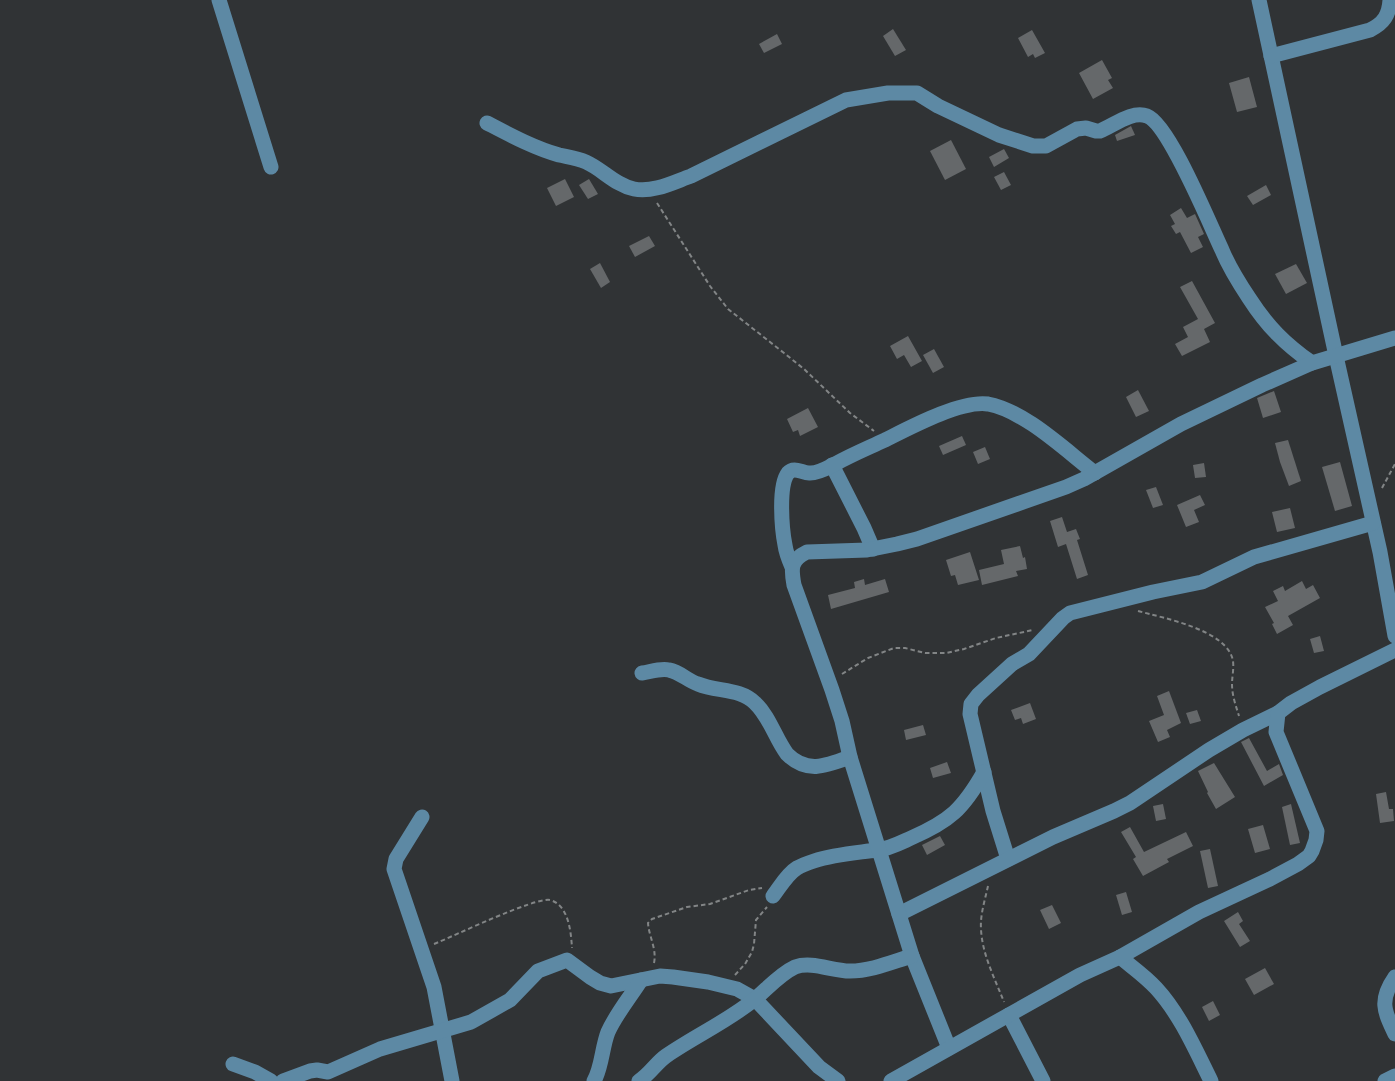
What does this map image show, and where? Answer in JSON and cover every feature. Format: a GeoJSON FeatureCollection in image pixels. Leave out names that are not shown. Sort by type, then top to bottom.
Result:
{"type":"FeatureCollection","features":[{"type":"Feature","properties":{"kind":"street"},"geometry":{"type":"LineString","coordinates":[[219,0],[271,167]]}},
{"type":"Feature","properties":{"kind":"street"},"geometry":{"type":"LineString","coordinates":[[1259,0],[1395,636]]}},
{"type":"Feature","properties":{"kind":"street"},"geometry":{"type":"LineString","coordinates":[[1271,56],[1370,30],[1381,23],[1391,11]]}},
{"type":"Feature","properties":{"kind":"street"},"geometry":{"type":"LineString","coordinates":[[487,123],[550,152],[583,160],[625,186],[634,189],[649,189],[667,185],[708,169],[846,100],[888,93],[917,93],[938,106],[999,135],[1023,144],[1040,147],[1054,143],[1077,129],[1100,131],[1135,115],[1144,115],[1155,122],[1183,166],[1223,253],[1248,297],[1285,343],[1312,363]]}},
{"type":"Feature","properties":{"kind":"street"},"geometry":{"type":"LineString","coordinates":[[792,567],[800,556],[807,552],[873,549],[917,538],[1066,487],[1216,406],[1312,363],[1395,338]]}},
{"type":"Feature","properties":{"kind":"street"},"geometry":{"type":"LineString","coordinates":[[950,1048],[912,956],[850,757],[842,721],[794,585],[792,567],[785,547],[781,496],[790,471],[811,473],[928,419],[975,404],[989,404],[1005,409],[1050,437],[1095,473]]}},
{"type":"Feature","properties":{"kind":"street"},"geometry":{"type":"LineString","coordinates":[[832,465],[873,549]]}},
{"type":"Feature","properties":{"kind":"street"},"geometry":{"type":"LineString","coordinates":[[1002,862],[993,811],[970,714],[972,701],[983,690],[1009,667],[1029,654],[1063,618],[1075,611],[1202,582],[1254,557],[1371,516]]}},
{"type":"Feature","properties":{"kind":"street"},"geometry":{"type":"LineString","coordinates":[[898,914],[1002,862],[1130,803],[1243,730],[1278,713],[1311,692],[1395,650]]}},
{"type":"Feature","properties":{"kind":"street"},"geometry":{"type":"LineString","coordinates":[[642,674],[662,669],[669,670],[698,684],[740,693],[749,698],[765,715],[787,754],[803,764],[821,767],[850,757]]}},
{"type":"Feature","properties":{"kind":"street"},"geometry":{"type":"LineString","coordinates":[[891,1081],[1080,975],[1120,957],[1199,912],[1270,879],[1309,856],[1317,831],[1276,732],[1278,713]]}},
{"type":"Feature","properties":{"kind":"street"},"geometry":{"type":"LineString","coordinates":[[773,896],[792,871],[801,866],[829,856],[879,850],[898,844],[944,822],[967,801],[984,772]]}},
{"type":"Feature","properties":{"kind":"street"},"geometry":{"type":"LineString","coordinates":[[422,817],[394,866],[434,987],[452,1081]]}},
{"type":"Feature","properties":{"kind":"street"},"geometry":{"type":"LineString","coordinates":[[639,1081],[649,1074],[664,1057],[721,1023],[755,999],[789,970],[806,965],[853,971],[873,968],[912,956]]}},
{"type":"Feature","properties":{"kind":"street"},"geometry":{"type":"LineString","coordinates":[[1120,957],[1148,980],[1165,999],[1185,1030],[1211,1081]]}},
{"type":"Feature","properties":{"kind":"street"},"geometry":{"type":"LineString","coordinates":[[283,1081],[317,1070],[328,1072],[386,1047],[471,1022],[510,1000],[535,973],[564,960],[606,985],[616,986],[660,976],[737,989],[755,999],[819,1067],[838,1081]]}},
{"type":"Feature","properties":{"kind":"street"},"geometry":{"type":"LineString","coordinates":[[1395,977],[1384,1000],[1386,1015],[1395,1034]]}},
{"type":"Feature","properties":{"kind":"street"},"geometry":{"type":"LineString","coordinates":[[594,1081],[599,1069],[603,1045],[611,1025],[645,979]]}},
{"type":"Feature","properties":{"kind":"street"},"geometry":{"type":"LineString","coordinates":[[1009,1015],[1044,1081]]}},
{"type":"Feature","properties":{"kind":"street"},"geometry":{"type":"LineString","coordinates":[[233,1064],[271,1081]]}},
{"type":"Feature","properties":{"kind":"street"},"geometry":{"type":"LineString","coordinates":[[1385,1081],[1395,1076]]}},
{"type":"Feature","properties":{"kind":"path"},"geometry":{"type":"LineString","coordinates":[[649,189],[710,286],[728,309],[804,369],[850,413],[886,439]]}},
{"type":"Feature","properties":{"kind":"path"},"geometry":{"type":"LineString","coordinates":[[1371,516],[1395,464]]}},
{"type":"Feature","properties":{"kind":"path"},"geometry":{"type":"LineString","coordinates":[[1136,611],[1197,628],[1227,649],[1233,661],[1233,698],[1243,730]]}},
{"type":"Feature","properties":{"kind":"path"},"geometry":{"type":"LineString","coordinates":[[829,683],[868,658],[894,648],[925,653],[946,653],[1010,634],[1056,625]]}},
{"type":"Feature","properties":{"kind":"path"},"geometry":{"type":"LineString","coordinates":[[1002,862],[989,883],[981,931],[985,951],[1009,1015]]}},
{"type":"Feature","properties":{"kind":"path"},"geometry":{"type":"LineString","coordinates":[[645,979],[655,958],[649,931],[650,920],[687,907],[710,904],[755,888],[766,889],[773,896],[771,902],[756,920],[754,944],[749,957],[725,986]]}},
{"type":"Feature","properties":{"kind":"path"},"geometry":{"type":"LineString","coordinates":[[421,949],[525,905],[550,900],[558,906],[567,919],[571,936],[572,963]]}},
{"type":"Feature","properties":{"kind":"building"},"geometry":{"type":"Polygon","coordinates":[[[893,29],[906,50],[895,56],[883,36],[893,29]]]}},
{"type":"Feature","properties":{"kind":"building"},"geometry":{"type":"Polygon","coordinates":[[[1032,30],[1045,53],[1035,58],[1033,54],[1028,57],[1018,38],[1032,30]]]}},
{"type":"Feature","properties":{"kind":"building"},"geometry":{"type":"Polygon","coordinates":[[[777,34],[782,44],[764,53],[759,44],[777,34]]]}},
{"type":"Feature","properties":{"kind":"building"},"geometry":{"type":"Polygon","coordinates":[[[1102,60],[1112,78],[1108,80],[1113,88],[1093,99],[1079,73],[1102,60]]]}},
{"type":"Feature","properties":{"kind":"building"},"geometry":{"type":"Polygon","coordinates":[[[1249,77],[1257,107],[1237,112],[1229,83],[1249,77]]]}},
{"type":"Feature","properties":{"kind":"building"},"geometry":{"type":"Polygon","coordinates":[[[1131,126],[1135,135],[1117,141],[1115,135],[1131,126]]]}},
{"type":"Feature","properties":{"kind":"building"},"geometry":{"type":"Polygon","coordinates":[[[951,140],[966,169],[945,180],[930,151],[951,140]]]}},
{"type":"Feature","properties":{"kind":"building"},"geometry":{"type":"Polygon","coordinates":[[[1004,149],[1009,158],[994,167],[989,157],[1004,149]]]}},
{"type":"Feature","properties":{"kind":"building"},"geometry":{"type":"Polygon","coordinates":[[[1004,172],[1011,185],[1001,190],[994,177],[1004,172]]]}},
{"type":"Feature","properties":{"kind":"building"},"geometry":{"type":"Polygon","coordinates":[[[565,179],[574,197],[556,206],[547,188],[565,179]]]}},
{"type":"Feature","properties":{"kind":"building"},"geometry":{"type":"Polygon","coordinates":[[[589,179],[598,194],[588,199],[579,185],[589,179]]]}},
{"type":"Feature","properties":{"kind":"building"},"geometry":{"type":"Polygon","coordinates":[[[1266,185],[1271,195],[1253,205],[1247,196],[1266,185]]]}},
{"type":"Feature","properties":{"kind":"building"},"geometry":{"type":"Polygon","coordinates":[[[1181,208],[1187,218],[1195,214],[1204,234],[1198,237],[1203,247],[1191,253],[1180,232],[1176,234],[1171,226],[1175,224],[1170,215],[1181,208]]]}},
{"type":"Feature","properties":{"kind":"building"},"geometry":{"type":"Polygon","coordinates":[[[649,236],[655,246],[635,257],[629,246],[649,236]]]}},
{"type":"Feature","properties":{"kind":"building"},"geometry":{"type":"Polygon","coordinates":[[[600,263],[610,282],[601,288],[590,269],[600,263]]]}},
{"type":"Feature","properties":{"kind":"building"},"geometry":{"type":"Polygon","coordinates":[[[1296,264],[1307,283],[1286,294],[1275,274],[1296,264]]]}},
{"type":"Feature","properties":{"kind":"building"},"geometry":{"type":"Polygon","coordinates":[[[1192,281],[1215,323],[1204,329],[1210,342],[1182,356],[1175,344],[1188,337],[1183,327],[1198,319],[1180,287],[1192,281]]]}},
{"type":"Feature","properties":{"kind":"building"},"geometry":{"type":"Polygon","coordinates":[[[908,336],[922,361],[911,367],[904,355],[897,359],[890,346],[908,336]]]}},
{"type":"Feature","properties":{"kind":"building"},"geometry":{"type":"Polygon","coordinates":[[[934,349],[944,367],[933,373],[923,355],[934,349]]]}},
{"type":"Feature","properties":{"kind":"building"},"geometry":{"type":"Polygon","coordinates":[[[1138,390],[1149,411],[1136,417],[1126,397],[1138,390]]]}},
{"type":"Feature","properties":{"kind":"building"},"geometry":{"type":"Polygon","coordinates":[[[1274,391],[1281,412],[1263,418],[1257,398],[1274,391]]]}},
{"type":"Feature","properties":{"kind":"building"},"geometry":{"type":"Polygon","coordinates":[[[808,408],[818,427],[800,436],[798,430],[793,432],[787,419],[808,408]]]}},
{"type":"Feature","properties":{"kind":"building"},"geometry":{"type":"Polygon","coordinates":[[[962,436],[966,445],[943,455],[939,446],[962,436]]]}},
{"type":"Feature","properties":{"kind":"building"},"geometry":{"type":"Polygon","coordinates":[[[1288,440],[1301,481],[1289,486],[1275,443],[1288,440]]]}},
{"type":"Feature","properties":{"kind":"building"},"geometry":{"type":"Polygon","coordinates":[[[985,447],[990,459],[978,464],[973,452],[985,447]]]}},
{"type":"Feature","properties":{"kind":"building"},"geometry":{"type":"Polygon","coordinates":[[[1340,462],[1352,506],[1335,511],[1322,467],[1340,462]]]}},
{"type":"Feature","properties":{"kind":"building"},"geometry":{"type":"Polygon","coordinates":[[[1204,463],[1206,477],[1195,478],[1193,465],[1204,463]]]}},
{"type":"Feature","properties":{"kind":"building"},"geometry":{"type":"Polygon","coordinates":[[[1156,487],[1163,505],[1153,508],[1146,490],[1156,487]]]}},
{"type":"Feature","properties":{"kind":"building"},"geometry":{"type":"Polygon","coordinates":[[[1200,495],[1205,505],[1194,510],[1199,522],[1186,527],[1177,505],[1200,495]]]}},
{"type":"Feature","properties":{"kind":"building"},"geometry":{"type":"Polygon","coordinates":[[[1290,508],[1295,528],[1277,532],[1272,512],[1290,508]]]}},
{"type":"Feature","properties":{"kind":"building"},"geometry":{"type":"Polygon","coordinates":[[[1062,517],[1067,532],[1076,529],[1080,539],[1077,540],[1088,575],[1077,579],[1066,544],[1058,547],[1050,521],[1062,517]]]}},
{"type":"Feature","properties":{"kind":"building"},"geometry":{"type":"Polygon","coordinates":[[[1020,546],[1027,569],[1016,571],[1018,576],[982,585],[979,570],[1004,564],[1001,550],[1020,546]]]}},
{"type":"Feature","properties":{"kind":"building"},"geometry":{"type":"Polygon","coordinates":[[[970,552],[979,580],[958,585],[955,575],[951,576],[946,560],[970,552]]]}},
{"type":"Feature","properties":{"kind":"building"},"geometry":{"type":"Polygon","coordinates":[[[864,579],[865,585],[885,579],[889,592],[831,609],[828,595],[855,588],[854,582],[864,579]]]}},
{"type":"Feature","properties":{"kind":"building"},"geometry":{"type":"Polygon","coordinates":[[[1302,581],[1306,589],[1313,585],[1320,598],[1288,616],[1293,625],[1277,634],[1265,607],[1278,601],[1273,591],[1283,586],[1285,591],[1302,581]]]}},
{"type":"Feature","properties":{"kind":"building"},"geometry":{"type":"Polygon","coordinates":[[[1320,636],[1324,651],[1314,653],[1310,639],[1320,636]]]}},
{"type":"Feature","properties":{"kind":"building"},"geometry":{"type":"Polygon","coordinates":[[[1169,691],[1181,723],[1167,730],[1170,737],[1158,742],[1149,721],[1164,715],[1157,696],[1169,691]]]}},
{"type":"Feature","properties":{"kind":"building"},"geometry":{"type":"Polygon","coordinates":[[[1030,703],[1036,719],[1023,724],[1021,718],[1015,720],[1011,710],[1030,703]]]}},
{"type":"Feature","properties":{"kind":"building"},"geometry":{"type":"Polygon","coordinates":[[[1197,710],[1201,721],[1190,724],[1186,713],[1197,710]]]}},
{"type":"Feature","properties":{"kind":"building"},"geometry":{"type":"Polygon","coordinates":[[[923,725],[926,735],[906,740],[904,730],[923,725]]]}},
{"type":"Feature","properties":{"kind":"building"},"geometry":{"type":"Polygon","coordinates":[[[1249,738],[1267,771],[1279,764],[1283,775],[1264,786],[1241,742],[1249,738]]]}},
{"type":"Feature","properties":{"kind":"building"},"geometry":{"type":"Polygon","coordinates":[[[947,762],[951,773],[933,778],[930,768],[947,762]]]}},
{"type":"Feature","properties":{"kind":"building"},"geometry":{"type":"Polygon","coordinates":[[[1214,763],[1235,797],[1216,809],[1198,771],[1214,763]]]}},
{"type":"Feature","properties":{"kind":"building"},"geometry":{"type":"Polygon","coordinates":[[[1386,792],[1389,809],[1393,809],[1394,821],[1380,823],[1376,794],[1386,792]]]}},
{"type":"Feature","properties":{"kind":"building"},"geometry":{"type":"Polygon","coordinates":[[[1163,804],[1166,819],[1156,821],[1153,806],[1163,804]]]}},
{"type":"Feature","properties":{"kind":"building"},"geometry":{"type":"Polygon","coordinates":[[[1291,804],[1300,843],[1290,845],[1282,807],[1291,804]]]}},
{"type":"Feature","properties":{"kind":"building"},"geometry":{"type":"Polygon","coordinates":[[[1263,825],[1270,849],[1255,853],[1248,829],[1263,825]]]}},
{"type":"Feature","properties":{"kind":"building"},"geometry":{"type":"Polygon","coordinates":[[[1130,827],[1144,852],[1186,832],[1193,846],[1167,859],[1169,862],[1143,876],[1133,859],[1136,857],[1121,832],[1130,827]]]}},
{"type":"Feature","properties":{"kind":"building"},"geometry":{"type":"Polygon","coordinates":[[[940,836],[945,845],[927,855],[922,845],[940,836]]]}},
{"type":"Feature","properties":{"kind":"building"},"geometry":{"type":"Polygon","coordinates":[[[1210,849],[1218,886],[1208,888],[1200,851],[1210,849]]]}},
{"type":"Feature","properties":{"kind":"building"},"geometry":{"type":"Polygon","coordinates":[[[1126,892],[1132,912],[1122,915],[1116,895],[1126,892]]]}},
{"type":"Feature","properties":{"kind":"building"},"geometry":{"type":"Polygon","coordinates":[[[1052,905],[1061,923],[1049,929],[1040,910],[1052,905]]]}},
{"type":"Feature","properties":{"kind":"building"},"geometry":{"type":"Polygon","coordinates":[[[1238,912],[1243,921],[1239,924],[1250,941],[1240,947],[1224,921],[1238,912]]]}},
{"type":"Feature","properties":{"kind":"building"},"geometry":{"type":"Polygon","coordinates":[[[1265,968],[1274,984],[1254,995],[1245,979],[1265,968]]]}},
{"type":"Feature","properties":{"kind":"building"},"geometry":{"type":"Polygon","coordinates":[[[1213,1001],[1220,1015],[1209,1021],[1202,1007],[1213,1001]]]}}]}
